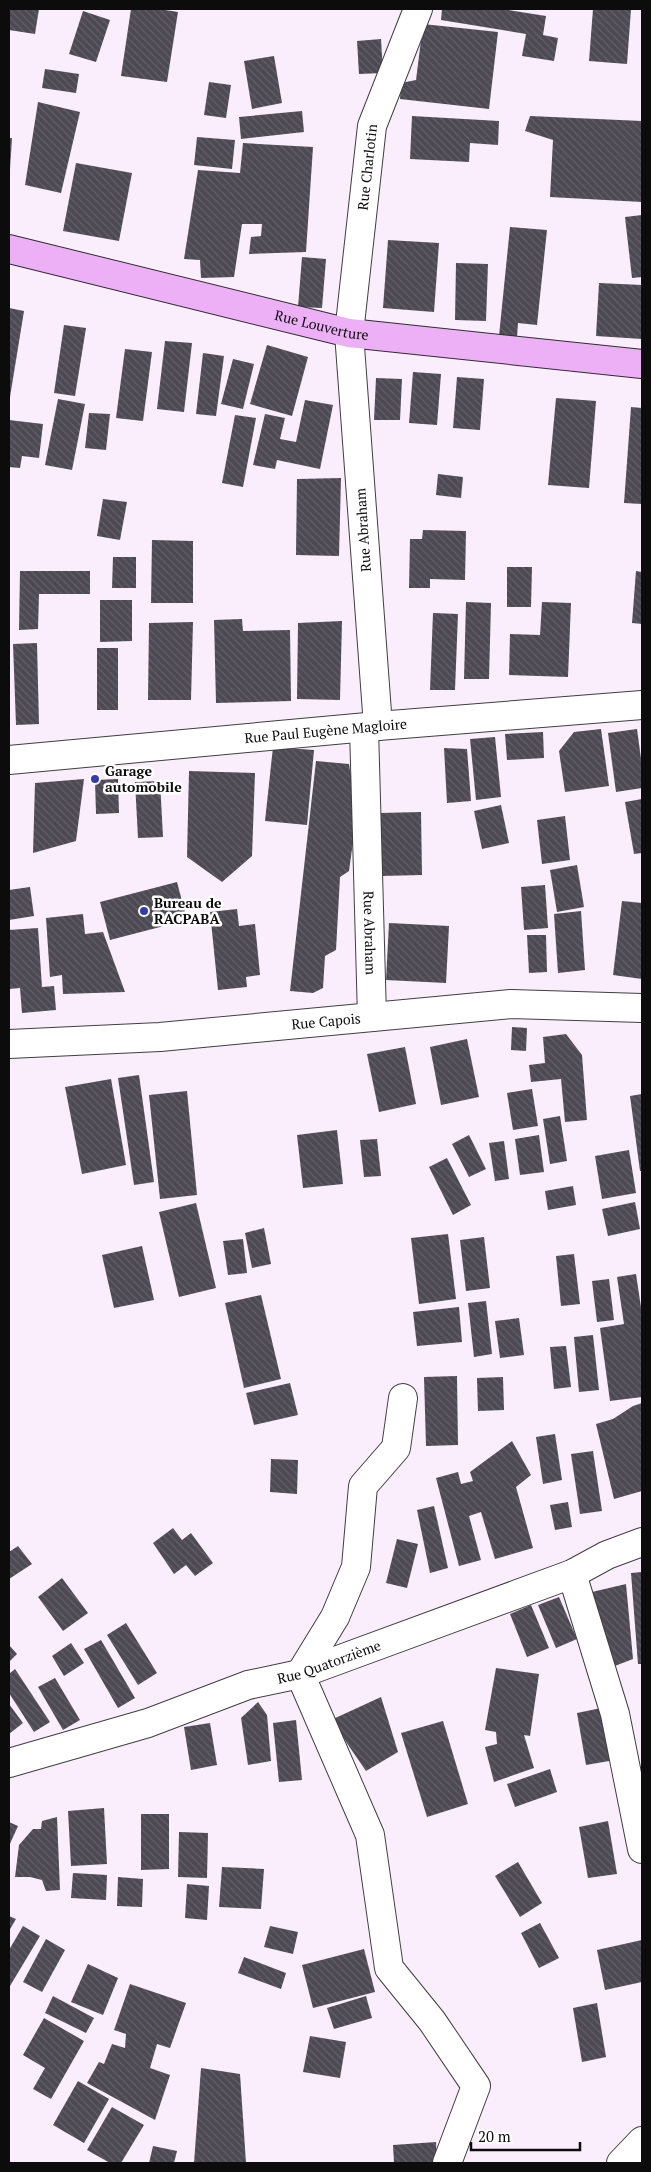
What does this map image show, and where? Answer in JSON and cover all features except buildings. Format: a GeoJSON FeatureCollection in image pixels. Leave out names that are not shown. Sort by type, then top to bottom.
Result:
{"type":"FeatureCollection","features":[{"type":"Feature","properties":{"kind":"main road","name":"Rue Louverture"},"geometry":{"type":"LineString","coordinates":[[9,249],[349,333],[642,364]]}},
{"type":"Feature","properties":{"kind":"street","name":"Rue Charlotin"},"geometry":{"type":"LineString","coordinates":[[349,333],[372,126],[418,9]]}},
{"type":"Feature","properties":{"kind":"street","name":"Rue Abraham"},"geometry":{"type":"LineString","coordinates":[[349,333],[371,727],[372,1017]]}},
{"type":"Feature","properties":{"kind":"street","name":"Rue Paul Eugène Magloire"},"geometry":{"type":"LineString","coordinates":[[9,760],[371,727],[642,705]]}},
{"type":"Feature","properties":{"kind":"street","name":"Rue Capois"},"geometry":{"type":"LineString","coordinates":[[9,1044],[160,1037],[511,1004],[642,1008]]}},
{"type":"Feature","properties":{"kind":"street"},"geometry":{"type":"LineString","coordinates":[[403,1398],[396,1448],[363,1486],[356,1567],[335,1616],[300,1674],[370,1835],[388,1968],[432,2021],[476,2086],[447,2163]]}},
{"type":"Feature","properties":{"kind":"street","name":"Rue Quatorzième"},"geometry":{"type":"LineString","coordinates":[[9,1763],[148,1723],[248,1685],[300,1674],[572,1574],[607,1555],[642,1542]]}},
{"type":"Feature","properties":{"kind":"street"},"geometry":{"type":"LineString","coordinates":[[572,1574],[615,1714],[642,1849]]}},
{"type":"Feature","properties":{"kind":"street"},"geometry":{"type":"LineString","coordinates":[[621,2163],[642,2141]]}},
{"type":"Feature","properties":{"kind":"place","name":"Garage automobile"},"geometry":{"type":"Point","coordinates":[95,779]}},
{"type":"Feature","properties":{"kind":"place","name":"Bureau de RACPABA"},"geometry":{"type":"Point","coordinates":[144,911]}}]}
